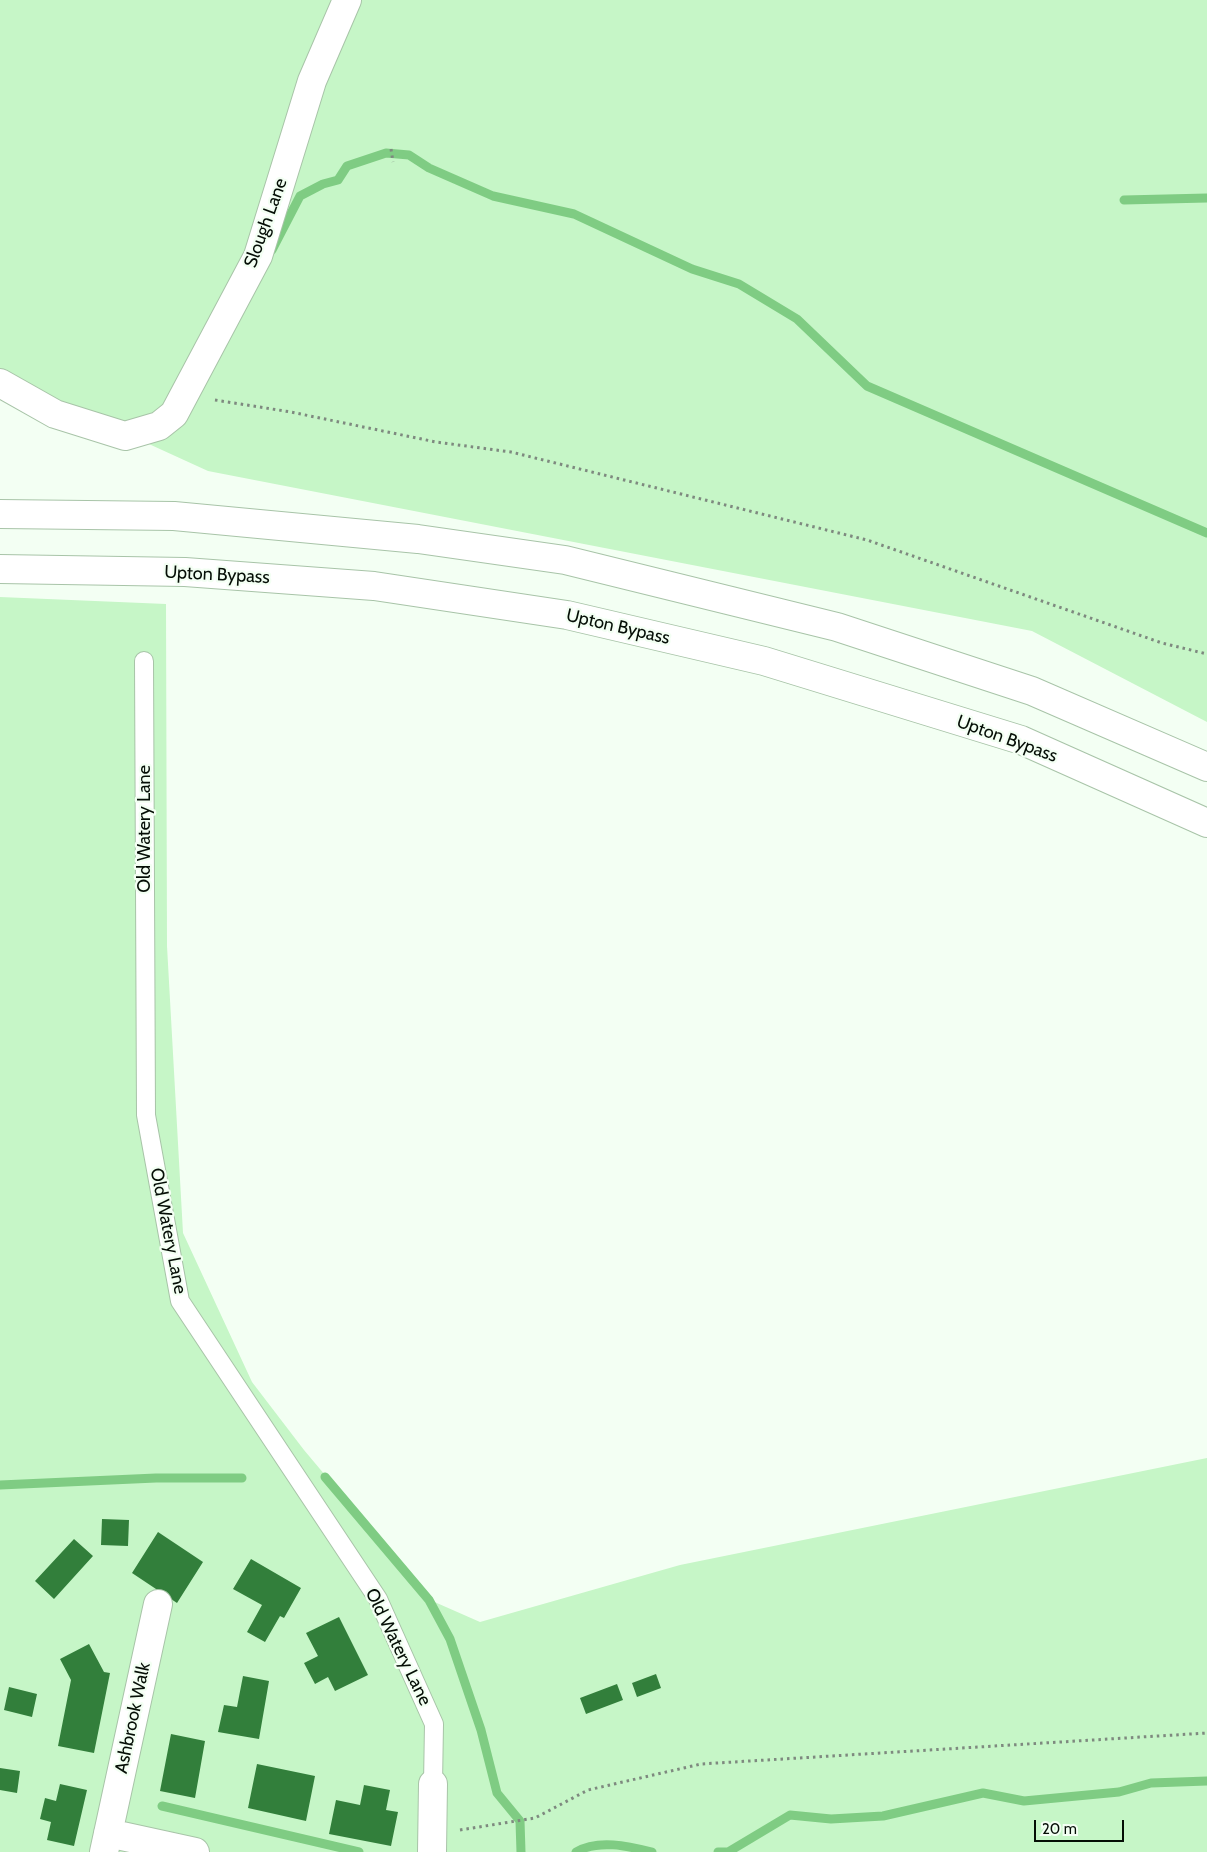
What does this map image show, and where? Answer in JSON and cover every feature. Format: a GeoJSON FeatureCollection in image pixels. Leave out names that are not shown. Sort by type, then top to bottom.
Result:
{"type":"FeatureCollection","features":[{"type":"Feature","properties":{"kind":"main road","name":"Slough Lane"},"geometry":{"type":"LineString","coordinates":[[0,383],[55,414],[126,436],[159,426],[174,414],[258,256],[312,81],[347,0]]}},
{"type":"Feature","properties":{"kind":"main road"},"geometry":{"type":"LineString","coordinates":[[0,514],[174,516],[418,539],[565,560],[837,628],[1032,691],[1207,767]]}},
{"type":"Feature","properties":{"kind":"main road","name":"Upton Bypass"},"geometry":{"type":"LineString","coordinates":[[0,569],[185,572],[374,586],[567,615],[764,661],[1021,740],[1207,823]]}},
{"type":"Feature","properties":{"kind":"main road","name":"Ashbrook Walk"},"geometry":{"type":"LineString","coordinates":[[158,1604],[106,1843],[195,1852]]}},
{"type":"Feature","properties":{"kind":"main road","name":"Old Watery Lane"},"geometry":{"type":"LineString","coordinates":[[432,1843],[433,1784]]}},
{"type":"Feature","properties":{"kind":"lane","name":"Old Watery Lane"},"geometry":{"type":"LineString","coordinates":[[144,661],[146,1115],[180,1300],[378,1599],[434,1724],[433,1784]]}},
{"type":"Feature","properties":{"kind":"path"},"geometry":{"type":"LineString","coordinates":[[391,150],[393,162]]}},
{"type":"Feature","properties":{"kind":"path"},"geometry":{"type":"LineString","coordinates":[[210,398],[290,412],[436,442],[511,452],[867,540],[1162,643],[1207,654]]}},
{"type":"Feature","properties":{"kind":"path"},"geometry":{"type":"LineString","coordinates":[[432,1843],[502,1824],[535,1818],[588,1790],[701,1764],[1207,1733]]}},
{"type":"Feature","properties":{"kind":"green space"},"geometry":{"type":"Polygon","coordinates":[[[0,0],[1207,0],[1207,722],[1032,631],[208,471],[0,376],[0,0]]]}},
{"type":"Feature","properties":{"kind":"green space"},"geometry":{"type":"Polygon","coordinates":[[[0,597],[166,604],[167,946],[183,1233],[252,1382],[304,1450],[430,1600],[480,1622],[680,1565],[1207,1458],[1207,1852],[0,1852],[0,597]]]}},
{"type":"Feature","properties":{"kind":"building"},"geometry":{"type":"Polygon","coordinates":[[[102,1519],[129,1520],[128,1546],[101,1545],[102,1519]]]}},
{"type":"Feature","properties":{"kind":"building"},"geometry":{"type":"Polygon","coordinates":[[[158,1532],[203,1562],[177,1603],[132,1573],[158,1532]]]}},
{"type":"Feature","properties":{"kind":"building"},"geometry":{"type":"Polygon","coordinates":[[[74,1539],[93,1556],[54,1599],[35,1581],[74,1539]]]}},
{"type":"Feature","properties":{"kind":"building"},"geometry":{"type":"Polygon","coordinates":[[[251,1559],[301,1588],[284,1618],[280,1616],[265,1642],[247,1632],[262,1605],[233,1589],[251,1559]]]}},
{"type":"Feature","properties":{"kind":"building"},"geometry":{"type":"Polygon","coordinates":[[[339,1617],[368,1675],[335,1691],[328,1677],[315,1684],[304,1663],[318,1656],[306,1633],[339,1617]]]}},
{"type":"Feature","properties":{"kind":"building"},"geometry":{"type":"Polygon","coordinates":[[[89,1644],[104,1672],[110,1673],[94,1753],[58,1746],[71,1680],[60,1659],[89,1644]]]}},
{"type":"Feature","properties":{"kind":"building"},"geometry":{"type":"Polygon","coordinates":[[[656,1674],[661,1688],[637,1697],[632,1683],[656,1674]]]}},
{"type":"Feature","properties":{"kind":"building"},"geometry":{"type":"Polygon","coordinates":[[[243,1676],[269,1681],[259,1739],[218,1732],[224,1705],[237,1707],[243,1676]]]}},
{"type":"Feature","properties":{"kind":"building"},"geometry":{"type":"Polygon","coordinates":[[[617,1684],[623,1700],[586,1714],[580,1698],[617,1684]]]}},
{"type":"Feature","properties":{"kind":"building"},"geometry":{"type":"Polygon","coordinates":[[[9,1687],[37,1694],[32,1717],[4,1710],[9,1687]]]}},
{"type":"Feature","properties":{"kind":"building"},"geometry":{"type":"Polygon","coordinates":[[[171,1734],[205,1741],[195,1798],[160,1791],[171,1734]]]}},
{"type":"Feature","properties":{"kind":"building"},"geometry":{"type":"Polygon","coordinates":[[[257,1764],[315,1776],[306,1821],[248,1808],[257,1764]]]}},
{"type":"Feature","properties":{"kind":"building"},"geometry":{"type":"Polygon","coordinates":[[[0,1768],[20,1771],[17,1793],[0,1790],[0,1768]]]}},
{"type":"Feature","properties":{"kind":"building"},"geometry":{"type":"Polygon","coordinates":[[[60,1784],[87,1790],[74,1846],[47,1840],[51,1822],[40,1819],[45,1798],[56,1801],[60,1784]]]}},
{"type":"Feature","properties":{"kind":"building"},"geometry":{"type":"Polygon","coordinates":[[[364,1785],[390,1790],[386,1810],[398,1812],[391,1846],[329,1834],[336,1800],[360,1805],[364,1785]]]}},
{"type":"Feature","properties":{"kind":"waterway"},"geometry":{"type":"LineString","coordinates":[[272,250],[300,196],[323,184],[338,180],[347,166],[386,153],[409,155],[429,168],[493,196],[574,214],[692,269],[739,284],[797,319],[867,386],[1207,533]]}},
{"type":"Feature","properties":{"kind":"waterway"},"geometry":{"type":"LineString","coordinates":[[1124,200],[1207,198]]}},
{"type":"Feature","properties":{"kind":"waterway"},"geometry":{"type":"LineString","coordinates":[[325,1477],[429,1600],[450,1639],[481,1730],[497,1793],[520,1821],[521,1852]]}},
{"type":"Feature","properties":{"kind":"waterway"},"geometry":{"type":"LineString","coordinates":[[0,1485],[156,1478],[242,1478]]}},
{"type":"Feature","properties":{"kind":"waterway"},"geometry":{"type":"LineString","coordinates":[[718,1852],[728,1852],[790,1815],[831,1819],[883,1816],[983,1793],[1024,1801],[1119,1792],[1151,1783],[1207,1781]]}},
{"type":"Feature","properties":{"kind":"waterway"},"geometry":{"type":"LineString","coordinates":[[162,1806],[359,1852]]}},
{"type":"Feature","properties":{"kind":"waterway"},"geometry":{"type":"LineString","coordinates":[[576,1852],[585,1848],[603,1845],[623,1846],[652,1852]]}}]}
